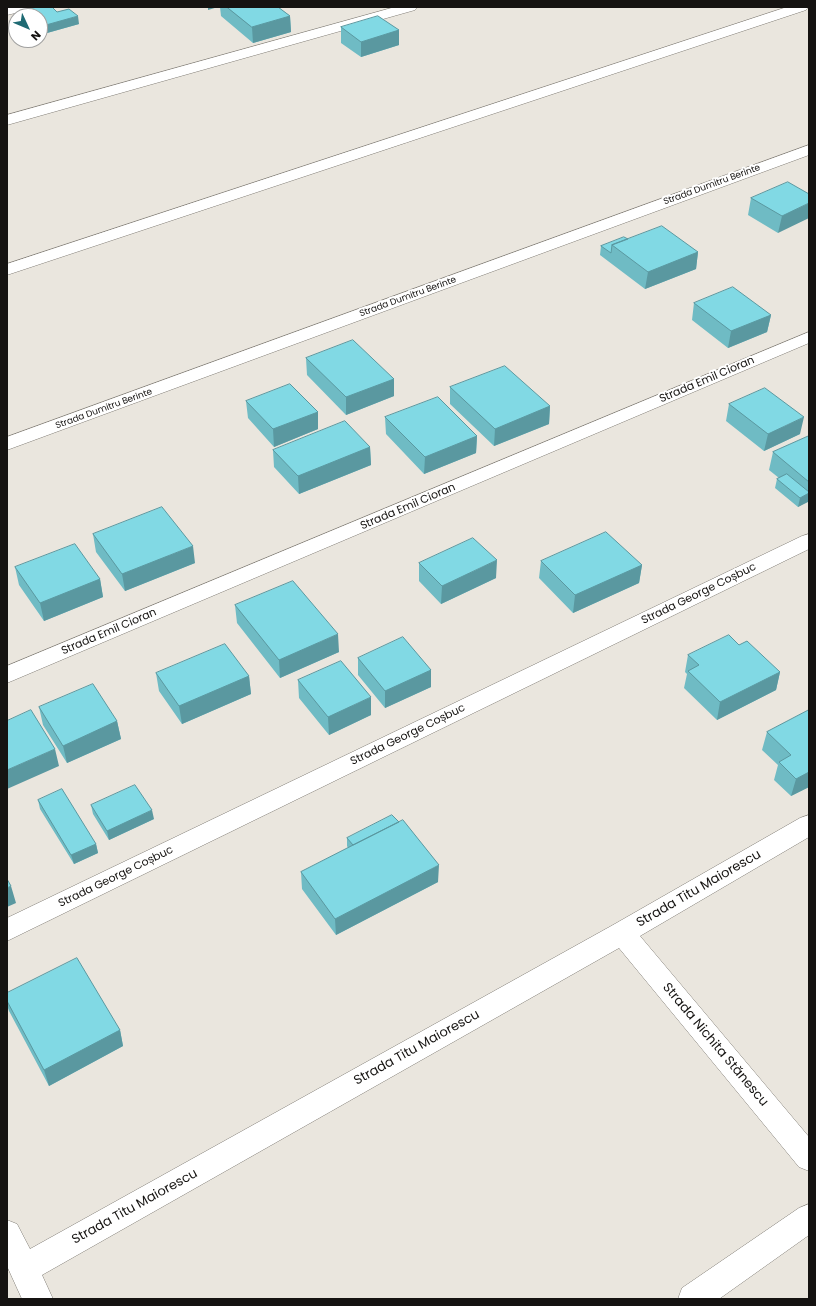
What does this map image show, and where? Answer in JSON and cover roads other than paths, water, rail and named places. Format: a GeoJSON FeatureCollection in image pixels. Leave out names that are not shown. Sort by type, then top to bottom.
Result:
{"type":"FeatureCollection","features":[{"type":"Feature","properties":{"kind":"street"},"geometry":{"type":"LineString","coordinates":[[7,11],[23,7]]}},
{"type":"Feature","properties":{"kind":"street"},"geometry":{"type":"LineString","coordinates":[[7,120],[410,7]]}},
{"type":"Feature","properties":{"kind":"street"},"geometry":{"type":"LineString","coordinates":[[7,270],[801,7]]}},
{"type":"Feature","properties":{"kind":"street","name":"Strada Dumitru Berinte"},"geometry":{"type":"LineString","coordinates":[[7,444],[809,150]]}},
{"type":"Feature","properties":{"kind":"street","name":"Strada Emil Cioran"},"geometry":{"type":"LineString","coordinates":[[7,675],[809,337]]}},
{"type":"Feature","properties":{"kind":"street","name":"Strada George Coșbuc"},"geometry":{"type":"LineString","coordinates":[[7,930],[809,541]]}},
{"type":"Feature","properties":{"kind":"street","name":"Strada Titu Maiorescu"},"geometry":{"type":"LineString","coordinates":[[24,1269],[622,933],[809,825]]}},
{"type":"Feature","properties":{"kind":"street","name":"Strada Nichita Stănescu"},"geometry":{"type":"LineString","coordinates":[[622,933],[809,1158]]}},
{"type":"Feature","properties":{"kind":"street"},"geometry":{"type":"LineString","coordinates":[[693,1299],[809,1218]]}},
{"type":"Feature","properties":{"kind":"street"},"geometry":{"type":"LineString","coordinates":[[7,1234],[38,1299]]}}]}
